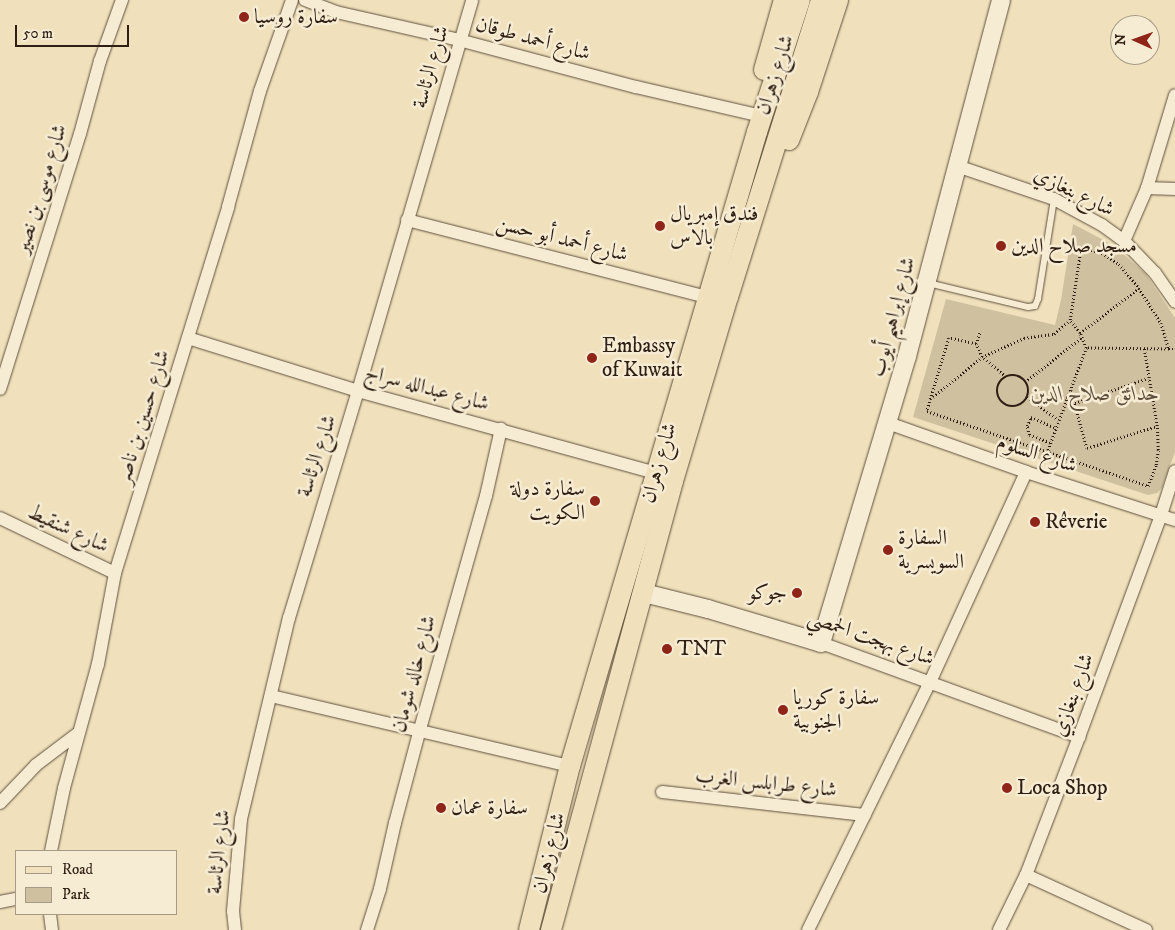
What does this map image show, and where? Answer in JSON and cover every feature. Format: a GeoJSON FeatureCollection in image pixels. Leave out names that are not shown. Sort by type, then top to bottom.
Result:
{"type":"FeatureCollection","features":[{"type":"Feature","properties":{"kind":"main road"},"geometry":{"type":"LineString","coordinates":[[755,123],[754,101],[784,0]]}},
{"type":"Feature","properties":{"kind":"main road","name":"شارع زهران"},"geometry":{"type":"LineString","coordinates":[[529,930],[570,766],[707,298],[755,123],[800,0]]}},
{"type":"Feature","properties":{"kind":"main road","name":"شارع زهران"},"geometry":{"type":"LineString","coordinates":[[551,930],[591,777],[644,593],[679,462],[821,0]]}},
{"type":"Feature","properties":{"kind":"main road"},"geometry":{"type":"LineString","coordinates":[[770,162],[788,143],[808,92],[838,0]]}},
{"type":"Feature","properties":{"kind":"street","name":"شارع موسى بن نصير"},"geometry":{"type":"LineString","coordinates":[[0,389],[80,134],[100,61],[122,0]]}},
{"type":"Feature","properties":{"kind":"street","name":"شارع حسين بن ناصر"},"geometry":{"type":"LineString","coordinates":[[51,850],[77,734],[98,664],[115,573],[188,338],[260,91],[292,0]]}},
{"type":"Feature","properties":{"kind":"street","name":"شارع أحمد طوقان"},"geometry":{"type":"LineString","coordinates":[[305,0],[336,12],[459,40],[626,84],[755,123]]}},
{"type":"Feature","properties":{"kind":"street","name":"شارع الرئاسة"},"geometry":{"type":"LineString","coordinates":[[235,930],[233,911],[241,819],[289,618],[311,540],[358,391],[472,0]]}},
{"type":"Feature","properties":{"kind":"street","name":"شارع إبراهيم أيوب"},"geometry":{"type":"LineString","coordinates":[[821,643],[888,422],[924,282],[1002,0]]}},
{"type":"Feature","properties":{"kind":"street"},"geometry":{"type":"LineString","coordinates":[[1124,241],[1147,188],[1175,95]]}},
{"type":"Feature","properties":{"kind":"street","name":"شارع بنغازي"},"geometry":{"type":"LineString","coordinates":[[957,166],[1054,199],[1094,220],[1124,241],[1155,273],[1175,302]]}},
{"type":"Feature","properties":{"kind":"street"},"geometry":{"type":"LineString","coordinates":[[1147,188],[1175,189]]}},
{"type":"Feature","properties":{"kind":"street","name":"شارع أحمد أبو حسن"},"geometry":{"type":"LineString","coordinates":[[407,220],[707,298]]}},
{"type":"Feature","properties":{"kind":"street","name":"شارع عبدالله سراج"},"geometry":{"type":"LineString","coordinates":[[188,338],[358,391],[656,473]]}},
{"type":"Feature","properties":{"kind":"street","name":"شارع السلوم"},"geometry":{"type":"LineString","coordinates":[[888,422],[1032,474],[1175,520]]}},
{"type":"Feature","properties":{"kind":"street","name":"شارع خالد شومان"},"geometry":{"type":"LineString","coordinates":[[367,930],[380,889],[420,729],[486,496],[501,429]]}},
{"type":"Feature","properties":{"kind":"street","name":"شارع بنغازي"},"geometry":{"type":"LineString","coordinates":[[999,930],[1026,875],[1079,737],[1161,515],[1175,471]]}},
{"type":"Feature","properties":{"kind":"street","name":"شارع طرابلس الغرب"},"geometry":{"type":"LineString","coordinates":[[808,930],[1032,474]]}},
{"type":"Feature","properties":{"kind":"street","name":"شارع شنقيط"},"geometry":{"type":"LineString","coordinates":[[1,520],[115,573]]}},
{"type":"Feature","properties":{"kind":"street","name":"شارع بهجت الحمصي"},"geometry":{"type":"LineString","coordinates":[[644,593],[708,609],[821,643],[1079,737]]}},
{"type":"Feature","properties":{"kind":"street"},"geometry":{"type":"LineString","coordinates":[[271,696],[420,729],[570,766]]}},
{"type":"Feature","properties":{"kind":"street"},"geometry":{"type":"LineString","coordinates":[[0,803],[36,766],[77,734]]}},
{"type":"Feature","properties":{"kind":"street","name":"شارع طرابلس الغرب"},"geometry":{"type":"LineString","coordinates":[[662,792],[865,815]]}},
{"type":"Feature","properties":{"kind":"street"},"geometry":{"type":"LineString","coordinates":[[1026,875],[1146,930]]}},
{"type":"Feature","properties":{"kind":"street"},"geometry":{"type":"LineString","coordinates":[[0,902],[15,899]]}},
{"type":"Feature","properties":{"kind":"street"},"geometry":{"type":"LineString","coordinates":[[50,915],[52,930]]}},
{"type":"Feature","properties":{"kind":"lane"},"geometry":{"type":"LineString","coordinates":[[924,282],[1028,307],[1035,306],[1038,299],[1054,199]]}},
{"type":"Feature","properties":{"kind":"path"},"geometry":{"type":"LineString","coordinates":[[933,397],[982,357],[1024,338],[1054,334],[1070,320],[1082,246],[1102,253],[1119,264],[1139,288],[1161,324],[1169,348]]}},
{"type":"Feature","properties":{"kind":"path"},"geometry":{"type":"LineString","coordinates":[[1080,333],[1139,288]]}},
{"type":"Feature","properties":{"kind":"path"},"geometry":{"type":"LineString","coordinates":[[1032,474],[1047,452],[1086,348],[1080,333],[1070,320]]}},
{"type":"Feature","properties":{"kind":"path"},"geometry":{"type":"LineString","coordinates":[[980,332],[976,344],[982,357],[1006,377]]}},
{"type":"Feature","properties":{"kind":"path"},"geometry":{"type":"LineString","coordinates":[[976,344],[949,338],[933,397],[927,411],[1148,486],[1156,465],[1158,450],[1157,426],[1144,348]]}},
{"type":"Feature","properties":{"kind":"path"},"geometry":{"type":"LineString","coordinates":[[1025,382],[1082,338]]}},
{"type":"Feature","properties":{"kind":"path"},"geometry":{"type":"LineString","coordinates":[[1086,348],[1175,348]]}},
{"type":"Feature","properties":{"kind":"path"},"geometry":{"type":"LineString","coordinates":[[1016,376],[1025,382],[1028,392],[1027,397],[1020,405],[1015,407],[1004,405],[1001,402],[997,388],[1006,377],[1016,376]]}},
{"type":"Feature","properties":{"kind":"path"},"geometry":{"type":"LineString","coordinates":[[1074,403],[1148,378]]}},
{"type":"Feature","properties":{"kind":"path"},"geometry":{"type":"LineString","coordinates":[[1071,389],[1087,448],[1157,426]]}},
{"type":"Feature","properties":{"kind":"path"},"geometry":{"type":"LineString","coordinates":[[1053,392],[1067,398]]}},
{"type":"Feature","properties":{"kind":"path"},"geometry":{"type":"LineString","coordinates":[[1027,397],[1059,420]]}},
{"type":"Feature","properties":{"kind":"path"},"geometry":{"type":"LineString","coordinates":[[1050,443],[1029,435],[1027,426],[1031,417],[1056,428]]}},
{"type":"Feature","properties":{"kind":"green space","name":"حدائق صلاح الدين"},"geometry":{"type":"Polygon","coordinates":[[[1073,224],[1113,245],[1146,274],[1175,318],[1175,452],[1162,488],[1157,493],[1148,495],[913,417],[946,299],[1055,325],[1061,300],[1073,224]]]}},
{"type":"Feature","properties":{"kind":"place","name":"سفارة روسيا"},"geometry":{"type":"Point","coordinates":[244,17]}},
{"type":"Feature","properties":{"kind":"place","name":"فندق إمبريال بالاس"},"geometry":{"type":"Point","coordinates":[660,226]}},
{"type":"Feature","properties":{"kind":"place","name":"مسجد صلاح الدين"},"geometry":{"type":"Point","coordinates":[1001,246]}},
{"type":"Feature","properties":{"kind":"place","name":"Embassy of Kuwait"},"geometry":{"type":"Point","coordinates":[592,358]}},
{"type":"Feature","properties":{"kind":"place","name":"سفارة دولة الكويت"},"geometry":{"type":"Point","coordinates":[595,501]}},
{"type":"Feature","properties":{"kind":"place","name":"Rêverie"},"geometry":{"type":"Point","coordinates":[1035,522]}},
{"type":"Feature","properties":{"kind":"place","name":"السفارة السويسرية"},"geometry":{"type":"Point","coordinates":[888,550]}},
{"type":"Feature","properties":{"kind":"place","name":"جوكو"},"geometry":{"type":"Point","coordinates":[797,593]}},
{"type":"Feature","properties":{"kind":"place","name":"TNT"},"geometry":{"type":"Point","coordinates":[667,649]}},
{"type":"Feature","properties":{"kind":"place","name":"سفارة كوريا الجنوبية"},"geometry":{"type":"Point","coordinates":[783,710]}},
{"type":"Feature","properties":{"kind":"place","name":"Loca Shop"},"geometry":{"type":"Point","coordinates":[1007,788]}},
{"type":"Feature","properties":{"kind":"place","name":"سفارة عمان"},"geometry":{"type":"Point","coordinates":[441,808]}}]}
